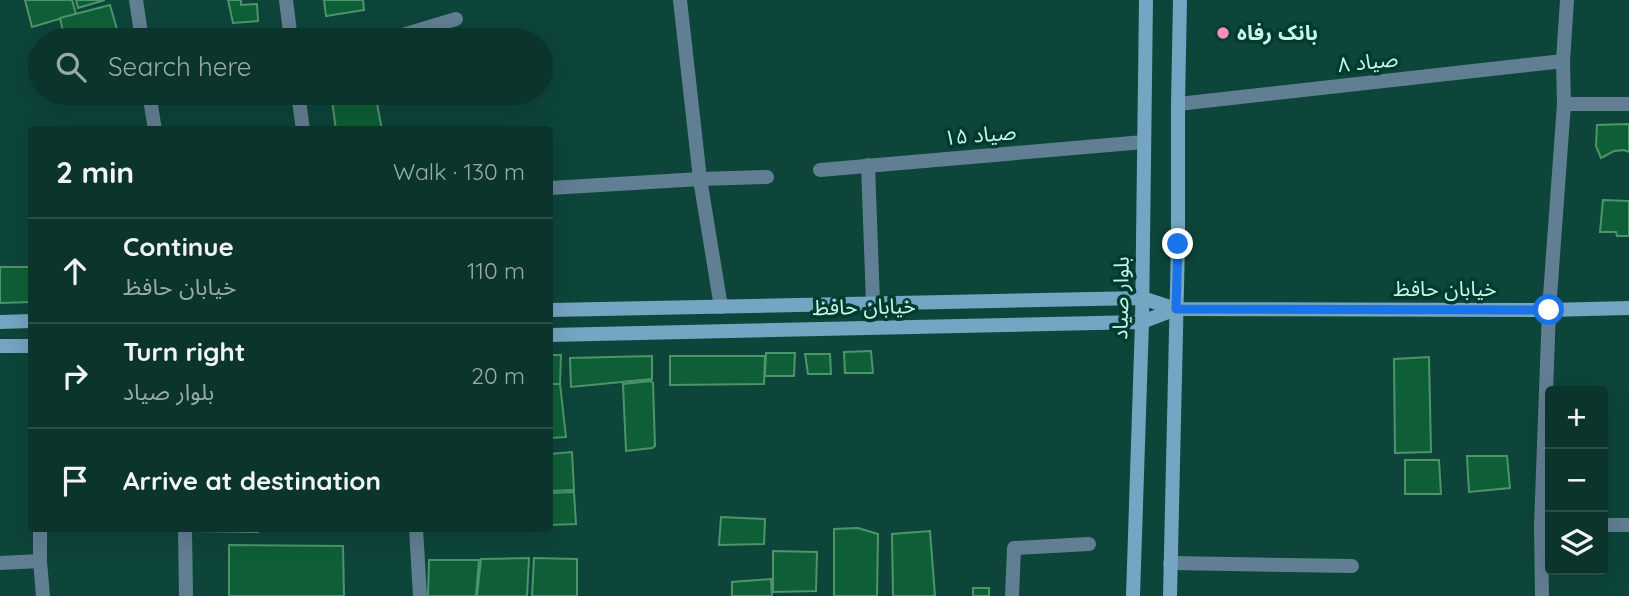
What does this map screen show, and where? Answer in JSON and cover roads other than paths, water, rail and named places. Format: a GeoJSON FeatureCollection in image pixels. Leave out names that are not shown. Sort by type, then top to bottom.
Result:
{"type":"FeatureCollection","features":[{"type":"Feature","properties":{"kind":"main road","name":"بلوار صیاد"},"geometry":{"type":"LineString","coordinates":[[1133,596],[1142,322],[1146,0]]}},
{"type":"Feature","properties":{"kind":"main road"},"geometry":{"type":"LineString","coordinates":[[1170,596],[1180,0]]}},
{"type":"Feature","properties":{"kind":"main road","name":"خیابان حافظ"},"geometry":{"type":"LineString","coordinates":[[553,310],[1142,298],[1176,309],[1629,308]]}},
{"type":"Feature","properties":{"kind":"main road","name":"خیابان حافظ"},"geometry":{"type":"LineString","coordinates":[[553,335],[1142,322],[1176,309]]}},
{"type":"Feature","properties":{"kind":"main road"},"geometry":{"type":"LineString","coordinates":[[0,322],[28,321]]}},
{"type":"Feature","properties":{"kind":"main road"},"geometry":{"type":"LineString","coordinates":[[0,346],[28,346]]}},
{"type":"Feature","properties":{"kind":"street"},"geometry":{"type":"LineString","coordinates":[[136,0],[140,28]]}},
{"type":"Feature","properties":{"kind":"street"},"geometry":{"type":"LineString","coordinates":[[286,0],[290,28]]}},
{"type":"Feature","properties":{"kind":"street"},"geometry":{"type":"LineString","coordinates":[[680,0],[700,179],[721,306]]}},
{"type":"Feature","properties":{"kind":"street"},"geometry":{"type":"LineString","coordinates":[[1546,512],[1549,310],[1567,0]]}},
{"type":"Feature","properties":{"kind":"street"},"geometry":{"type":"LineString","coordinates":[[426,28],[456,19]]}},
{"type":"Feature","properties":{"kind":"street","name":"صیاد ۸"},"geometry":{"type":"LineString","coordinates":[[1178,104],[1563,61]]}},
{"type":"Feature","properties":{"kind":"street"},"geometry":{"type":"LineString","coordinates":[[1563,104],[1629,104]]}},
{"type":"Feature","properties":{"kind":"street"},"geometry":{"type":"LineString","coordinates":[[151,105],[154,126]]}},
{"type":"Feature","properties":{"kind":"street"},"geometry":{"type":"LineString","coordinates":[[300,105],[302,126]]}},
{"type":"Feature","properties":{"kind":"street","name":"صیاد ۱۵"},"geometry":{"type":"LineString","coordinates":[[820,170],[1144,142]]}},
{"type":"Feature","properties":{"kind":"street"},"geometry":{"type":"LineString","coordinates":[[868,165],[873,303]]}},
{"type":"Feature","properties":{"kind":"street"},"geometry":{"type":"LineString","coordinates":[[553,188],[767,177]]}},
{"type":"Feature","properties":{"kind":"street"},"geometry":{"type":"LineString","coordinates":[[1608,526],[1629,525]]}},
{"type":"Feature","properties":{"kind":"street"},"geometry":{"type":"LineString","coordinates":[[40,532],[43,596]]}},
{"type":"Feature","properties":{"kind":"street"},"geometry":{"type":"LineString","coordinates":[[185,532],[186,596]]}},
{"type":"Feature","properties":{"kind":"street"},"geometry":{"type":"LineString","coordinates":[[416,532],[420,596]]}},
{"type":"Feature","properties":{"kind":"street"},"geometry":{"type":"LineString","coordinates":[[1012,596],[1014,548],[1089,544]]}},
{"type":"Feature","properties":{"kind":"street"},"geometry":{"type":"LineString","coordinates":[[1542,596],[1545,544]]}},
{"type":"Feature","properties":{"kind":"street"},"geometry":{"type":"LineString","coordinates":[[0,563],[40,561]]}},
{"type":"Feature","properties":{"kind":"street"},"geometry":{"type":"LineString","coordinates":[[1170,563],[1352,566]]}},
{"type":"Feature","properties":{"kind":"place","name":"بانک رفاه"},"geometry":{"type":"Point","coordinates":[1223,33]}}]}
